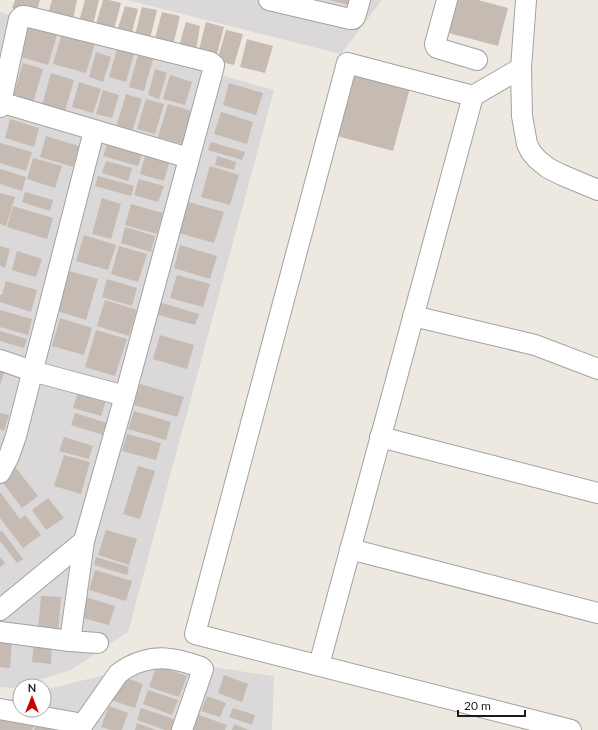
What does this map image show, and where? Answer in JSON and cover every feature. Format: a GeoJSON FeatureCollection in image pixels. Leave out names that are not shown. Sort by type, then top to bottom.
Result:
{"type":"FeatureCollection","features":[{"type":"Feature","properties":{"kind":"street"},"geometry":{"type":"LineString","coordinates":[[270,0],[350,19],[355,17],[360,0]]}},
{"type":"Feature","properties":{"kind":"street"},"geometry":{"type":"LineString","coordinates":[[447,0],[435,44],[436,47],[477,60]]}},
{"type":"Feature","properties":{"kind":"street"},"geometry":{"type":"LineString","coordinates":[[526,0],[521,68],[522,116],[527,144],[531,152],[548,168],[598,190]]}},
{"type":"Feature","properties":{"kind":"street"},"geometry":{"type":"LineString","coordinates":[[70,641],[84,541],[125,396],[213,70],[214,65],[210,62],[25,16],[22,16],[19,19],[0,103],[189,158]]}},
{"type":"Feature","properties":{"kind":"street"},"geometry":{"type":"LineString","coordinates":[[473,96],[347,63],[195,634],[571,730]]}},
{"type":"Feature","properties":{"kind":"street"},"geometry":{"type":"LineString","coordinates":[[318,665],[473,96],[521,68]]}},
{"type":"Feature","properties":{"kind":"street"},"geometry":{"type":"LineString","coordinates":[[0,472],[9,456],[16,436],[94,130]]}},
{"type":"Feature","properties":{"kind":"street"},"geometry":{"type":"LineString","coordinates":[[413,316],[535,345],[598,369]]}},
{"type":"Feature","properties":{"kind":"street"},"geometry":{"type":"LineString","coordinates":[[0,360],[32,371],[125,396]]}},
{"type":"Feature","properties":{"kind":"street"},"geometry":{"type":"LineString","coordinates":[[380,437],[598,493]]}},
{"type":"Feature","properties":{"kind":"street"},"geometry":{"type":"LineString","coordinates":[[0,610],[84,541]]}},
{"type":"Feature","properties":{"kind":"street"},"geometry":{"type":"LineString","coordinates":[[350,549],[598,613]]}},
{"type":"Feature","properties":{"kind":"street"},"geometry":{"type":"LineString","coordinates":[[0,632],[98,643]]}},
{"type":"Feature","properties":{"kind":"street"},"geometry":{"type":"LineString","coordinates":[[0,710],[82,727],[118,674],[124,668],[145,661],[170,658],[201,667],[203,669],[182,730]]}},
{"type":"Feature","properties":{"kind":"shaded area"},"geometry":{"type":"Polygon","coordinates":[[[127,0],[382,0],[341,54],[127,0]]]}},
{"type":"Feature","properties":{"kind":"shaded area"},"geometry":{"type":"Polygon","coordinates":[[[0,12],[274,90],[128,632],[71,670],[45,678],[12,678],[12,688],[0,687],[0,12]]]}},
{"type":"Feature","properties":{"kind":"shaded area"},"geometry":{"type":"Polygon","coordinates":[[[164,660],[274,676],[272,730],[0,730],[0,699],[6,700],[12,698],[12,718],[52,718],[52,688],[164,660]]]}},
{"type":"Feature","properties":{"kind":"building"},"geometry":{"type":"Polygon","coordinates":[[[15,0],[40,0],[36,15],[12,8],[15,0]]]}},
{"type":"Feature","properties":{"kind":"building"},"geometry":{"type":"Polygon","coordinates":[[[52,0],[77,0],[72,24],[47,17],[52,0]]]}},
{"type":"Feature","properties":{"kind":"building"},"geometry":{"type":"Polygon","coordinates":[[[85,0],[99,0],[92,29],[78,25],[85,0]]]}},
{"type":"Feature","properties":{"kind":"building"},"geometry":{"type":"Polygon","coordinates":[[[103,0],[121,3],[113,33],[95,28],[103,0]]]}},
{"type":"Feature","properties":{"kind":"building"},"geometry":{"type":"Polygon","coordinates":[[[330,0],[350,0],[348,5],[330,0]]]}},
{"type":"Feature","properties":{"kind":"building"},"geometry":{"type":"Polygon","coordinates":[[[458,0],[478,0],[508,8],[498,46],[449,33],[458,0]]]}},
{"type":"Feature","properties":{"kind":"building"},"geometry":{"type":"Polygon","coordinates":[[[125,6],[138,9],[132,32],[118,28],[125,6]]]}},
{"type":"Feature","properties":{"kind":"building"},"geometry":{"type":"Polygon","coordinates":[[[142,7],[157,10],[149,43],[134,39],[142,7]]]}},
{"type":"Feature","properties":{"kind":"building"},"geometry":{"type":"Polygon","coordinates":[[[162,12],[180,16],[172,50],[153,46],[162,12]]]}},
{"type":"Feature","properties":{"kind":"building"},"geometry":{"type":"Polygon","coordinates":[[[186,22],[200,26],[195,57],[177,53],[186,22]]]}},
{"type":"Feature","properties":{"kind":"building"},"geometry":{"type":"Polygon","coordinates":[[[206,22],[224,27],[215,62],[197,57],[206,22]]]}},
{"type":"Feature","properties":{"kind":"building"},"geometry":{"type":"Polygon","coordinates":[[[28,26],[57,35],[48,65],[18,56],[28,26]]]}},
{"type":"Feature","properties":{"kind":"building"},"geometry":{"type":"Polygon","coordinates":[[[226,30],[243,34],[234,65],[217,61],[226,30]]]}},
{"type":"Feature","properties":{"kind":"building"},"geometry":{"type":"Polygon","coordinates":[[[62,33],[95,43],[86,73],[53,64],[62,33]]]}},
{"type":"Feature","properties":{"kind":"building"},"geometry":{"type":"Polygon","coordinates":[[[247,39],[273,46],[265,73],[240,67],[247,39]]]}},
{"type":"Feature","properties":{"kind":"building"},"geometry":{"type":"Polygon","coordinates":[[[117,49],[134,54],[126,82],[109,77],[117,49]]]}},
{"type":"Feature","properties":{"kind":"building"},"geometry":{"type":"Polygon","coordinates":[[[96,52],[111,57],[103,82],[89,77],[96,52]]]}},
{"type":"Feature","properties":{"kind":"building"},"geometry":{"type":"Polygon","coordinates":[[[138,55],[153,59],[144,91],[129,87],[138,55]]]}},
{"type":"Feature","properties":{"kind":"building"},"geometry":{"type":"Polygon","coordinates":[[[23,63],[43,69],[32,106],[12,100],[23,63]]]}},
{"type":"Feature","properties":{"kind":"building"},"geometry":{"type":"Polygon","coordinates":[[[155,69],[167,73],[159,99],[148,95],[155,69]]]}},
{"type":"Feature","properties":{"kind":"building"},"geometry":{"type":"Polygon","coordinates":[[[51,73],[74,80],[65,111],[42,105],[51,73]]]}},
{"type":"Feature","properties":{"kind":"building"},"geometry":{"type":"Polygon","coordinates":[[[354,74],[410,88],[393,151],[337,136],[354,74]]]}},
{"type":"Feature","properties":{"kind":"building"},"geometry":{"type":"Polygon","coordinates":[[[170,75],[192,82],[185,105],[163,99],[170,75]]]}},
{"type":"Feature","properties":{"kind":"building"},"geometry":{"type":"Polygon","coordinates":[[[79,82],[101,89],[93,113],[72,107],[79,82]]]}},
{"type":"Feature","properties":{"kind":"building"},"geometry":{"type":"Polygon","coordinates":[[[229,83],[263,93],[256,115],[223,105],[229,83]]]}},
{"type":"Feature","properties":{"kind":"building"},"geometry":{"type":"Polygon","coordinates":[[[103,90],[119,95],[112,118],[96,114],[103,90]]]}},
{"type":"Feature","properties":{"kind":"building"},"geometry":{"type":"Polygon","coordinates":[[[126,94],[142,99],[132,132],[116,127],[126,94]]]}},
{"type":"Feature","properties":{"kind":"building"},"geometry":{"type":"Polygon","coordinates":[[[146,99],[164,104],[155,134],[137,129],[146,99]]]}},
{"type":"Feature","properties":{"kind":"building"},"geometry":{"type":"Polygon","coordinates":[[[168,104],[192,111],[182,144],[158,137],[168,104]]]}},
{"type":"Feature","properties":{"kind":"building"},"geometry":{"type":"Polygon","coordinates":[[[221,112],[253,122],[247,144],[214,134],[221,112]]]}},
{"type":"Feature","properties":{"kind":"building"},"geometry":{"type":"Polygon","coordinates":[[[10,119],[39,128],[34,147],[5,138],[10,119]]]}},
{"type":"Feature","properties":{"kind":"building"},"geometry":{"type":"Polygon","coordinates":[[[46,136],[79,146],[73,167],[40,157],[46,136]]]}},
{"type":"Feature","properties":{"kind":"building"},"geometry":{"type":"Polygon","coordinates":[[[211,142],[245,152],[242,160],[208,150],[211,142]]]}},
{"type":"Feature","properties":{"kind":"building"},"geometry":{"type":"Polygon","coordinates":[[[0,143],[32,152],[26,171],[0,163],[0,143]]]}},
{"type":"Feature","properties":{"kind":"building"},"geometry":{"type":"Polygon","coordinates":[[[107,144],[142,154],[138,166],[103,156],[107,144]]]}},
{"type":"Feature","properties":{"kind":"building"},"geometry":{"type":"Polygon","coordinates":[[[146,152],[170,159],[164,181],[140,174],[146,152]]]}},
{"type":"Feature","properties":{"kind":"building"},"geometry":{"type":"Polygon","coordinates":[[[217,156],[236,162],[234,170],[215,165],[217,156]]]}},
{"type":"Feature","properties":{"kind":"building"},"geometry":{"type":"Polygon","coordinates":[[[33,158],[62,166],[55,188],[27,179],[33,158]]]}},
{"type":"Feature","properties":{"kind":"building"},"geometry":{"type":"Polygon","coordinates":[[[106,161],[132,168],[128,181],[102,173],[106,161]]]}},
{"type":"Feature","properties":{"kind":"building"},"geometry":{"type":"Polygon","coordinates":[[[210,166],[239,175],[230,205],[201,197],[210,166]]]}},
{"type":"Feature","properties":{"kind":"building"},"geometry":{"type":"Polygon","coordinates":[[[0,169],[26,177],[22,191],[0,184],[0,169]]]}},
{"type":"Feature","properties":{"kind":"building"},"geometry":{"type":"Polygon","coordinates":[[[98,176],[134,186],[131,196],[95,186],[98,176]]]}},
{"type":"Feature","properties":{"kind":"building"},"geometry":{"type":"Polygon","coordinates":[[[139,179],[164,186],[158,202],[134,195],[139,179]]]}},
{"type":"Feature","properties":{"kind":"building"},"geometry":{"type":"Polygon","coordinates":[[[25,192],[53,200],[50,211],[22,202],[25,192]]]}},
{"type":"Feature","properties":{"kind":"building"},"geometry":{"type":"Polygon","coordinates":[[[0,193],[15,197],[6,226],[0,224],[0,193]]]}},
{"type":"Feature","properties":{"kind":"building"},"geometry":{"type":"Polygon","coordinates":[[[102,198],[121,204],[111,239],[92,234],[102,198]]]}},
{"type":"Feature","properties":{"kind":"building"},"geometry":{"type":"Polygon","coordinates":[[[188,202],[224,212],[214,243],[179,233],[188,202]]]}},
{"type":"Feature","properties":{"kind":"building"},"geometry":{"type":"Polygon","coordinates":[[[131,204],[163,213],[157,234],[125,225],[131,204]]]}},
{"type":"Feature","properties":{"kind":"building"},"geometry":{"type":"Polygon","coordinates":[[[13,206],[53,218],[47,239],[7,227],[13,206]]]}},
{"type":"Feature","properties":{"kind":"building"},"geometry":{"type":"Polygon","coordinates":[[[125,227],[155,236],[151,252],[121,243],[125,227]]]}},
{"type":"Feature","properties":{"kind":"building"},"geometry":{"type":"Polygon","coordinates":[[[84,235],[116,245],[108,270],[76,261],[84,235]]]}},
{"type":"Feature","properties":{"kind":"building"},"geometry":{"type":"Polygon","coordinates":[[[180,245],[217,256],[210,279],[174,268],[180,245]]]}},
{"type":"Feature","properties":{"kind":"building"},"geometry":{"type":"Polygon","coordinates":[[[0,246],[10,249],[5,268],[0,266],[0,246]]]}},
{"type":"Feature","properties":{"kind":"building"},"geometry":{"type":"Polygon","coordinates":[[[119,246],[147,254],[138,282],[111,274],[119,246]]]}},
{"type":"Feature","properties":{"kind":"building"},"geometry":{"type":"Polygon","coordinates":[[[17,251],[42,259],[36,277],[12,270],[17,251]]]}},
{"type":"Feature","properties":{"kind":"building"},"geometry":{"type":"Polygon","coordinates":[[[69,271],[98,279],[86,320],[57,311],[69,271]]]}},
{"type":"Feature","properties":{"kind":"building"},"geometry":{"type":"Polygon","coordinates":[[[177,275],[210,284],[203,307],[170,298],[177,275]]]}},
{"type":"Feature","properties":{"kind":"building"},"geometry":{"type":"Polygon","coordinates":[[[107,279],[137,288],[132,306],[102,297],[107,279]]]}},
{"type":"Feature","properties":{"kind":"building"},"geometry":{"type":"Polygon","coordinates":[[[6,281],[37,290],[31,312],[0,302],[0,295],[2,295],[6,281]]]}},
{"type":"Feature","properties":{"kind":"building"},"geometry":{"type":"Polygon","coordinates":[[[105,300],[137,310],[129,336],[97,326],[105,300]]]}},
{"type":"Feature","properties":{"kind":"building"},"geometry":{"type":"Polygon","coordinates":[[[159,302],[199,314],[195,325],[155,314],[159,302]]]}},
{"type":"Feature","properties":{"kind":"building"},"geometry":{"type":"Polygon","coordinates":[[[0,310],[32,319],[28,335],[0,327],[0,310]]]}},
{"type":"Feature","properties":{"kind":"building"},"geometry":{"type":"Polygon","coordinates":[[[60,318],[92,328],[84,355],[52,346],[60,318]]]}},
{"type":"Feature","properties":{"kind":"building"},"geometry":{"type":"Polygon","coordinates":[[[96,330],[127,339],[115,376],[85,367],[96,330]]]}},
{"type":"Feature","properties":{"kind":"building"},"geometry":{"type":"Polygon","coordinates":[[[0,331],[27,339],[24,348],[0,341],[0,331]]]}},
{"type":"Feature","properties":{"kind":"building"},"geometry":{"type":"Polygon","coordinates":[[[160,335],[194,345],[187,369],[153,359],[160,335]]]}},
{"type":"Feature","properties":{"kind":"building"},"geometry":{"type":"Polygon","coordinates":[[[0,369],[5,370],[0,385],[0,369]]]}},
{"type":"Feature","properties":{"kind":"building"},"geometry":{"type":"Polygon","coordinates":[[[140,384],[184,397],[177,417],[134,405],[140,384]]]}},
{"type":"Feature","properties":{"kind":"building"},"geometry":{"type":"Polygon","coordinates":[[[78,392],[106,400],[101,416],[73,408],[78,392]]]}},
{"type":"Feature","properties":{"kind":"building"},"geometry":{"type":"Polygon","coordinates":[[[134,411],[171,422],[166,440],[128,429],[134,411]]]}},
{"type":"Feature","properties":{"kind":"building"},"geometry":{"type":"Polygon","coordinates":[[[0,413],[9,415],[4,431],[0,429],[0,413]]]}},
{"type":"Feature","properties":{"kind":"building"},"geometry":{"type":"Polygon","coordinates":[[[75,413],[107,423],[103,435],[71,425],[75,413]]]}},
{"type":"Feature","properties":{"kind":"building"},"geometry":{"type":"Polygon","coordinates":[[[127,434],[161,443],[156,460],[122,451],[127,434]]]}},
{"type":"Feature","properties":{"kind":"building"},"geometry":{"type":"Polygon","coordinates":[[[64,437],[93,446],[89,459],[59,451],[64,437]]]}},
{"type":"Feature","properties":{"kind":"building"},"geometry":{"type":"Polygon","coordinates":[[[64,455],[90,462],[81,494],[54,486],[64,455]]]}},
{"type":"Feature","properties":{"kind":"building"},"geometry":{"type":"Polygon","coordinates":[[[138,466],[155,471],[140,519],[123,514],[138,466]]]}},
{"type":"Feature","properties":{"kind":"building"},"geometry":{"type":"Polygon","coordinates":[[[15,467],[38,496],[22,508],[0,479],[15,467]]]}},
{"type":"Feature","properties":{"kind":"building"},"geometry":{"type":"Polygon","coordinates":[[[0,492],[20,519],[25,515],[41,535],[23,548],[0,518],[0,492]]]}},
{"type":"Feature","properties":{"kind":"building"},"geometry":{"type":"Polygon","coordinates":[[[48,498],[64,518],[46,530],[32,510],[48,498]]]}},
{"type":"Feature","properties":{"kind":"building"},"geometry":{"type":"Polygon","coordinates":[[[106,530],[137,539],[129,565],[98,555],[106,530]]]}},
{"type":"Feature","properties":{"kind":"building"},"geometry":{"type":"Polygon","coordinates":[[[2,531],[23,559],[17,563],[0,541],[0,532],[2,531]]]}},
{"type":"Feature","properties":{"kind":"building"},"geometry":{"type":"Polygon","coordinates":[[[0,557],[5,563],[0,567],[0,557]]]}},
{"type":"Feature","properties":{"kind":"building"},"geometry":{"type":"Polygon","coordinates":[[[96,557],[129,567],[127,575],[94,565],[96,557]]]}},
{"type":"Feature","properties":{"kind":"building"},"geometry":{"type":"Polygon","coordinates":[[[95,570],[132,581],[126,601],[89,590],[95,570]]]}},
{"type":"Feature","properties":{"kind":"building"},"geometry":{"type":"Polygon","coordinates":[[[41,596],[61,597],[58,632],[38,631],[41,596]]]}},
{"type":"Feature","properties":{"kind":"building"},"geometry":{"type":"Polygon","coordinates":[[[85,597],[115,606],[109,625],[79,617],[85,597]]]}},
{"type":"Feature","properties":{"kind":"building"},"geometry":{"type":"Polygon","coordinates":[[[0,638],[12,639],[10,668],[0,667],[0,638]]]}},
{"type":"Feature","properties":{"kind":"building"},"geometry":{"type":"Polygon","coordinates":[[[34,642],[52,643],[51,664],[32,662],[34,642]]]}},
{"type":"Feature","properties":{"kind":"building"},"geometry":{"type":"Polygon","coordinates":[[[157,665],[187,676],[179,697],[149,687],[157,665]]]}},
{"type":"Feature","properties":{"kind":"building"},"geometry":{"type":"Polygon","coordinates":[[[224,675],[248,684],[242,702],[218,693],[224,675]]]}},
{"type":"Feature","properties":{"kind":"building"},"geometry":{"type":"Polygon","coordinates":[[[120,676],[143,684],[135,708],[111,700],[120,676]]]}},
{"type":"Feature","properties":{"kind":"building"},"geometry":{"type":"Polygon","coordinates":[[[148,690],[178,700],[172,715],[143,704],[148,690]]]}},
{"type":"Feature","properties":{"kind":"building"},"geometry":{"type":"Polygon","coordinates":[[[207,696],[226,703],[220,717],[201,711],[207,696]]]}},
{"type":"Feature","properties":{"kind":"building"},"geometry":{"type":"Polygon","coordinates":[[[109,706],[128,713],[122,730],[111,730],[101,727],[109,706]]]}},
{"type":"Feature","properties":{"kind":"building"},"geometry":{"type":"Polygon","coordinates":[[[141,708],[174,719],[171,730],[165,730],[137,720],[141,708]]]}},
{"type":"Feature","properties":{"kind":"building"},"geometry":{"type":"Polygon","coordinates":[[[233,708],[255,715],[252,725],[229,717],[233,708]]]}},
{"type":"Feature","properties":{"kind":"building"},"geometry":{"type":"Polygon","coordinates":[[[0,713],[35,724],[32,730],[0,730],[0,713]]]}},
{"type":"Feature","properties":{"kind":"building"},"geometry":{"type":"Polygon","coordinates":[[[196,714],[227,725],[225,730],[191,730],[196,714]]]}},
{"type":"Feature","properties":{"kind":"building"},"geometry":{"type":"Polygon","coordinates":[[[38,718],[70,730],[34,730],[38,718]]]}},
{"type":"Feature","properties":{"kind":"building"},"geometry":{"type":"Polygon","coordinates":[[[137,723],[156,730],[135,730],[137,723]]]}},
{"type":"Feature","properties":{"kind":"building"},"geometry":{"type":"Polygon","coordinates":[[[234,724],[249,730],[232,730],[234,724]]]}}]}
